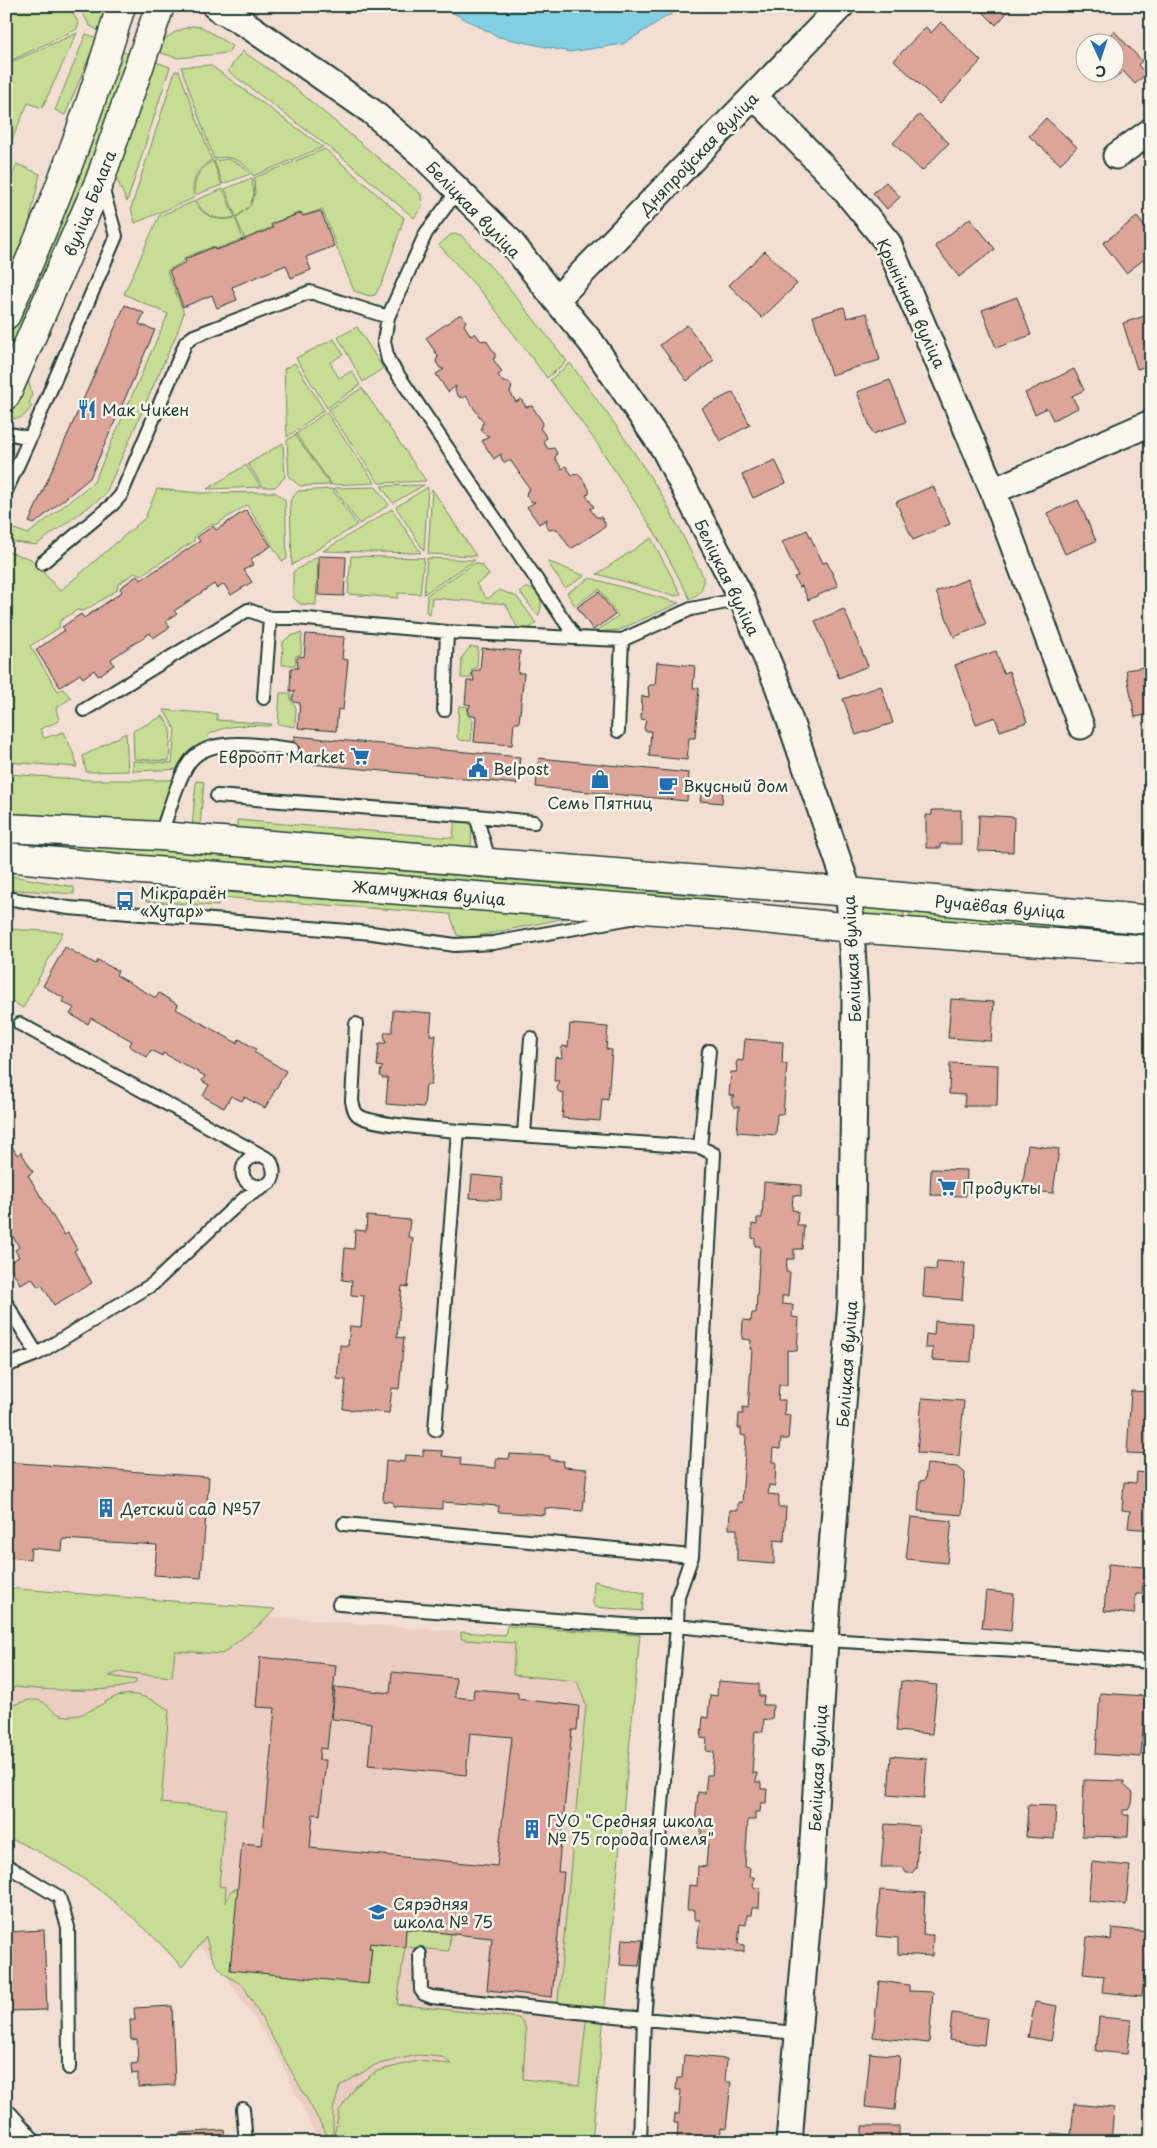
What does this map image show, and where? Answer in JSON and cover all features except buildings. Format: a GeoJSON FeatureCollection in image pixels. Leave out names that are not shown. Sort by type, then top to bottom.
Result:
{"type":"FeatureCollection","features":[{"type":"Feature","properties":{"kind":"main road","name":"вуліца Белага"},"geometry":{"type":"LineString","coordinates":[[6,315],[14,287],[71,160],[97,87],[121,6]]}},
{"type":"Feature","properties":{"kind":"main road","name":"вуліца Белага"},"geometry":{"type":"LineString","coordinates":[[6,396],[100,180],[160,6]]}},
{"type":"Feature","properties":{"kind":"main road","name":"Жамчужная вуліца"},"geometry":{"type":"LineString","coordinates":[[6,828],[160,836],[849,892]]}},
{"type":"Feature","properties":{"kind":"main road","name":"Жамчужная вуліца"},"geometry":{"type":"LineString","coordinates":[[6,857],[668,911],[852,928]]}},
{"type":"Feature","properties":{"kind":"main road","name":"Ручаёвая вуліца"},"geometry":{"type":"LineString","coordinates":[[849,892],[1151,920]]}},
{"type":"Feature","properties":{"kind":"main road","name":"Ручаёвая вуліца"},"geometry":{"type":"LineString","coordinates":[[852,928],[1151,950]]}},
{"type":"Feature","properties":{"kind":"street","name":"Дняпроўская вуліца"},"geometry":{"type":"LineString","coordinates":[[556,300],[841,6]]}},
{"type":"Feature","properties":{"kind":"street","name":"Беліцкая вуліца"},"geometry":{"type":"LineString","coordinates":[[218,8],[250,27],[371,111],[459,189],[510,241],[591,342],[664,449],[742,598],[778,686],[849,892],[855,1001],[851,1301],[825,1639],[810,1892],[789,2142]]}},
{"type":"Feature","properties":{"kind":"street","name":"Крынічная вуліца"},"geometry":{"type":"LineString","coordinates":[[752,98],[764,107],[838,182],[888,243],[993,491],[1080,726]]}},
{"type":"Feature","properties":{"kind":"street"},"geometry":{"type":"LineString","coordinates":[[1116,156],[1151,130]]}},
{"type":"Feature","properties":{"kind":"street"},"geometry":{"type":"LineString","coordinates":[[993,491],[1151,423]]}},
{"type":"Feature","properties":{"kind":"street"},"geometry":{"type":"LineString","coordinates":[[6,2118],[27,2142]]}},
{"type":"Feature","properties":{"kind":"lane"},"geometry":{"type":"LineString","coordinates":[[6,491],[116,236],[100,180]]}},
{"type":"Feature","properties":{"kind":"lane"},"geometry":{"type":"LineString","coordinates":[[459,189],[426,233],[388,317],[384,341],[388,360],[576,638]]}},
{"type":"Feature","properties":{"kind":"lane"},"geometry":{"type":"LineString","coordinates":[[42,563],[118,498],[186,342],[194,336],[310,292],[388,317]]}},
{"type":"Feature","properties":{"kind":"lane"},"geometry":{"type":"LineString","coordinates":[[6,433],[30,438]]}},
{"type":"Feature","properties":{"kind":"lane"},"geometry":{"type":"LineString","coordinates":[[84,710],[248,610],[270,618],[296,618],[447,632],[622,640],[691,609],[742,598]]}},
{"type":"Feature","properties":{"kind":"lane"},"geometry":{"type":"LineString","coordinates":[[264,698],[270,618]]}},
{"type":"Feature","properties":{"kind":"lane"},"geometry":{"type":"LineString","coordinates":[[444,710],[447,632]]}},
{"type":"Feature","properties":{"kind":"lane"},"geometry":{"type":"LineString","coordinates":[[618,731],[622,640]]}},
{"type":"Feature","properties":{"kind":"lane"},"geometry":{"type":"LineString","coordinates":[[160,836],[185,771],[192,759],[204,751],[222,744],[292,748]]}},
{"type":"Feature","properties":{"kind":"lane"},"geometry":{"type":"LineString","coordinates":[[217,796],[534,822]]}},
{"type":"Feature","properties":{"kind":"lane"},"geometry":{"type":"LineString","coordinates":[[476,816],[490,863]]}},
{"type":"Feature","properties":{"kind":"lane"},"geometry":{"type":"LineString","coordinates":[[6,898],[70,908],[372,933],[455,944],[493,943],[668,911]]}},
{"type":"Feature","properties":{"kind":"lane"},"geometry":{"type":"LineString","coordinates":[[6,1366],[37,1354],[153,1284],[228,1213],[246,1197],[267,1185],[274,1176],[274,1168],[270,1160],[20,1024]]}},
{"type":"Feature","properties":{"kind":"lane"},"geometry":{"type":"LineString","coordinates":[[356,1024],[352,1102],[354,1110],[359,1116],[372,1121],[458,1131],[700,1147],[714,1154],[692,1556],[678,1596],[644,2019],[640,2142]]}},
{"type":"Feature","properties":{"kind":"lane"},"geometry":{"type":"LineString","coordinates":[[524,1134],[531,1038]]}},
{"type":"Feature","properties":{"kind":"lane"},"geometry":{"type":"LineString","coordinates":[[700,1147],[708,1051]]}},
{"type":"Feature","properties":{"kind":"lane"},"geometry":{"type":"LineString","coordinates":[[435,1430],[458,1131]]}},
{"type":"Feature","properties":{"kind":"lane"},"geometry":{"type":"LineString","coordinates":[[260,1155],[249,1158],[245,1163],[243,1176],[246,1181],[255,1187],[267,1185]]}},
{"type":"Feature","properties":{"kind":"lane"},"geometry":{"type":"LineString","coordinates":[[6,1303],[37,1354]]}},
{"type":"Feature","properties":{"kind":"lane"},"geometry":{"type":"LineString","coordinates":[[344,1524],[692,1556]]}},
{"type":"Feature","properties":{"kind":"lane"},"geometry":{"type":"LineString","coordinates":[[340,1604],[639,1626],[677,1626],[791,1638],[1032,1652],[1151,1662]]}},
{"type":"Feature","properties":{"kind":"lane"},"geometry":{"type":"LineString","coordinates":[[6,1866],[59,1897],[68,1927],[69,2068]]}},
{"type":"Feature","properties":{"kind":"lane"},"geometry":{"type":"LineString","coordinates":[[420,1954],[421,1990],[424,1994],[432,1997],[797,2033]]}},
{"type":"Feature","properties":{"kind":"lane"},"geometry":{"type":"LineString","coordinates":[[243,2109],[246,2142]]}},
{"type":"Feature","properties":{"kind":"shaded area","name":"Сярэдняя школа № 75"},"geometry":{"type":"Polygon","coordinates":[[[6,1595],[621,1645],[579,2142],[319,2142],[278,2055],[226,1976],[211,1957],[103,1868],[6,1821],[6,1595]]]}},
{"type":"Feature","properties":{"kind":"green space"},"geometry":{"type":"Polygon","coordinates":[[[6,6],[69,6],[79,24],[77,29],[8,62],[6,59],[6,6]]]}},
{"type":"Feature","properties":{"kind":"green space"},"geometry":{"type":"Polygon","coordinates":[[[78,6],[108,6],[100,31],[90,26],[78,6]]]}},
{"type":"Feature","properties":{"kind":"green space"},"geometry":{"type":"Polygon","coordinates":[[[192,26],[202,27],[232,46],[228,53],[178,58],[155,51],[171,35],[192,26]]]}},
{"type":"Feature","properties":{"kind":"green space"},"geometry":{"type":"Polygon","coordinates":[[[77,33],[42,108],[28,103],[10,144],[5,113],[6,94],[10,76],[9,63],[77,33]]]}},
{"type":"Feature","properties":{"kind":"green space"},"geometry":{"type":"Polygon","coordinates":[[[86,34],[97,38],[65,115],[55,110],[86,34]]]}},
{"type":"Feature","properties":{"kind":"green space"},"geometry":{"type":"Polygon","coordinates":[[[120,51],[129,54],[110,118],[71,217],[6,366],[6,344],[62,216],[120,51]]]}},
{"type":"Feature","properties":{"kind":"green space"},"geometry":{"type":"Polygon","coordinates":[[[242,51],[289,83],[421,194],[422,207],[414,218],[342,157],[228,71],[242,51]]]}},
{"type":"Feature","properties":{"kind":"green space"},"geometry":{"type":"Polygon","coordinates":[[[150,60],[170,67],[127,202],[113,171],[150,60]]]}},
{"type":"Feature","properties":{"kind":"green space"},"geometry":{"type":"Polygon","coordinates":[[[210,65],[323,147],[253,176],[246,166],[237,160],[226,157],[214,159],[181,67],[210,65]]]}},
{"type":"Feature","properties":{"kind":"green space"},"geometry":{"type":"Polygon","coordinates":[[[175,71],[179,71],[212,160],[196,176],[193,186],[194,198],[135,223],[131,208],[175,71]]]}},
{"type":"Feature","properties":{"kind":"green space"},"geometry":{"type":"Polygon","coordinates":[[[325,149],[404,218],[383,281],[375,295],[370,296],[354,291],[322,209],[303,216],[301,212],[271,224],[272,227],[245,239],[236,218],[249,207],[236,217],[225,189],[252,178],[254,194],[250,206],[255,193],[254,178],[325,149]]]}},
{"type":"Feature","properties":{"kind":"green space"},"geometry":{"type":"Polygon","coordinates":[[[228,159],[242,165],[250,174],[223,184],[214,161],[228,159]]]}},
{"type":"Feature","properties":{"kind":"green space"},"geometry":{"type":"Polygon","coordinates":[[[213,161],[222,185],[195,195],[195,184],[198,175],[204,167],[213,161]]]}},
{"type":"Feature","properties":{"kind":"green space"},"geometry":{"type":"Polygon","coordinates":[[[17,164],[40,174],[24,246],[6,279],[6,192],[17,164]]]}},
{"type":"Feature","properties":{"kind":"green space"},"geometry":{"type":"Polygon","coordinates":[[[223,189],[235,217],[223,219],[207,214],[196,200],[223,189]]]}},
{"type":"Feature","properties":{"kind":"green space"},"geometry":{"type":"Polygon","coordinates":[[[195,201],[202,211],[212,217],[217,219],[235,218],[243,239],[216,249],[214,246],[184,258],[184,261],[167,271],[184,313],[177,333],[105,495],[36,545],[6,541],[6,526],[28,534],[94,482],[168,314],[124,294],[159,216],[195,201]]]}},
{"type":"Feature","properties":{"kind":"green space"},"geometry":{"type":"Polygon","coordinates":[[[450,235],[461,235],[502,279],[567,361],[547,378],[485,296],[439,245],[450,235]]]}},
{"type":"Feature","properties":{"kind":"green space"},"geometry":{"type":"Polygon","coordinates":[[[357,327],[383,368],[363,382],[338,337],[357,327]]]}},
{"type":"Feature","properties":{"kind":"green space"},"geometry":{"type":"Polygon","coordinates":[[[334,339],[343,354],[330,363],[339,378],[352,371],[360,385],[327,408],[296,358],[334,339]]]}},
{"type":"Feature","properties":{"kind":"green space"},"geometry":{"type":"Polygon","coordinates":[[[295,363],[324,410],[287,437],[284,369],[295,363]]]}},
{"type":"Feature","properties":{"kind":"green space"},"geometry":{"type":"Polygon","coordinates":[[[570,363],[617,427],[662,495],[703,576],[701,590],[690,599],[655,533],[597,443],[550,380],[570,363]]]}},
{"type":"Feature","properties":{"kind":"green space"},"geometry":{"type":"Polygon","coordinates":[[[27,377],[32,394],[29,404],[32,405],[23,417],[16,419],[8,417],[27,377]]]}},
{"type":"Feature","properties":{"kind":"green space"},"geometry":{"type":"Polygon","coordinates":[[[362,388],[426,481],[379,483],[328,410],[362,388]]]}},
{"type":"Feature","properties":{"kind":"green space"},"geometry":{"type":"Polygon","coordinates":[[[326,412],[375,483],[332,485],[296,434],[326,412]]]}},
{"type":"Feature","properties":{"kind":"green space"},"geometry":{"type":"Polygon","coordinates":[[[295,435],[331,485],[300,486],[289,477],[287,440],[295,435]]]}},
{"type":"Feature","properties":{"kind":"green space"},"geometry":{"type":"Polygon","coordinates":[[[283,443],[285,477],[275,487],[263,487],[248,464],[283,443]]]}},
{"type":"Feature","properties":{"kind":"green space"},"geometry":{"type":"Polygon","coordinates":[[[246,465],[261,487],[207,489],[246,465]]]}},
{"type":"Feature","properties":{"kind":"green space"},"geometry":{"type":"Polygon","coordinates":[[[424,485],[393,503],[381,486],[424,485]]]}},
{"type":"Feature","properties":{"kind":"green space"},"geometry":{"type":"Polygon","coordinates":[[[376,487],[389,505],[359,524],[334,488],[376,487]]]}},
{"type":"Feature","properties":{"kind":"green space"},"geometry":{"type":"Polygon","coordinates":[[[428,487],[424,551],[396,507],[428,487]]]}},
{"type":"Feature","properties":{"kind":"green space"},"geometry":{"type":"Polygon","coordinates":[[[157,489],[200,493],[275,492],[285,500],[287,559],[282,561],[247,505],[195,535],[194,541],[141,575],[136,572],[118,584],[117,590],[84,611],[77,610],[60,621],[59,628],[30,646],[58,691],[63,689],[71,698],[56,708],[59,721],[40,729],[44,738],[64,732],[75,757],[77,767],[6,762],[6,551],[31,559],[60,591],[145,518],[157,489]]]}},
{"type":"Feature","properties":{"kind":"green space"},"geometry":{"type":"Polygon","coordinates":[[[332,489],[357,525],[292,565],[290,501],[298,491],[332,489]]]}},
{"type":"Feature","properties":{"kind":"green space"},"geometry":{"type":"Polygon","coordinates":[[[432,489],[476,556],[428,554],[432,489]]]}},
{"type":"Feature","properties":{"kind":"green space"},"geometry":{"type":"Polygon","coordinates":[[[392,509],[421,553],[323,551],[392,509]]]}},
{"type":"Feature","properties":{"kind":"green space"},"geometry":{"type":"Polygon","coordinates":[[[651,538],[681,594],[676,596],[597,574],[651,538]]]}},
{"type":"Feature","properties":{"kind":"green space"},"geometry":{"type":"Polygon","coordinates":[[[318,556],[316,605],[300,604],[293,597],[293,572],[318,556]]]}},
{"type":"Feature","properties":{"kind":"green space"},"geometry":{"type":"Polygon","coordinates":[[[351,556],[424,558],[420,594],[398,593],[398,598],[348,594],[351,556]]]}},
{"type":"Feature","properties":{"kind":"green space"},"geometry":{"type":"Polygon","coordinates":[[[427,558],[475,560],[424,594],[427,558]]]}},
{"type":"Feature","properties":{"kind":"green space"},"geometry":{"type":"Polygon","coordinates":[[[547,561],[585,576],[565,588],[547,561]]]}},
{"type":"Feature","properties":{"kind":"green space"},"geometry":{"type":"Polygon","coordinates":[[[475,563],[482,565],[489,575],[476,584],[487,599],[500,590],[517,597],[536,623],[532,627],[518,629],[506,604],[432,598],[430,615],[426,612],[427,595],[475,563]]]}},
{"type":"Feature","properties":{"kind":"green space"},"geometry":{"type":"Polygon","coordinates":[[[590,578],[679,603],[619,630],[595,632],[618,616],[599,589],[575,606],[567,593],[590,578]]]}},
{"type":"Feature","properties":{"kind":"green space"},"geometry":{"type":"Polygon","coordinates":[[[525,588],[534,590],[540,598],[541,607],[538,616],[520,592],[525,588]]]}},
{"type":"Feature","properties":{"kind":"green space"},"geometry":{"type":"Polygon","coordinates":[[[302,633],[301,654],[296,656],[295,665],[282,665],[283,642],[290,636],[302,633]]]}},
{"type":"Feature","properties":{"kind":"green space"},"geometry":{"type":"Polygon","coordinates":[[[470,647],[478,647],[477,667],[472,669],[471,678],[461,678],[462,657],[470,647]]]}},
{"type":"Feature","properties":{"kind":"green space"},"geometry":{"type":"Polygon","coordinates":[[[280,693],[291,693],[291,701],[296,707],[295,727],[278,724],[280,693]]]}},
{"type":"Feature","properties":{"kind":"green space"},"geometry":{"type":"Polygon","coordinates":[[[459,706],[468,707],[467,714],[473,721],[471,741],[459,740],[457,737],[459,706]]]}},
{"type":"Feature","properties":{"kind":"green space"},"geometry":{"type":"Polygon","coordinates":[[[164,710],[217,714],[217,720],[272,724],[269,726],[230,727],[215,731],[208,735],[207,747],[184,769],[133,771],[133,761],[172,763],[175,729],[164,710]]]}},
{"type":"Feature","properties":{"kind":"green space"},"geometry":{"type":"Polygon","coordinates":[[[163,716],[171,729],[169,761],[134,759],[133,731],[163,716]]]}},
{"type":"Feature","properties":{"kind":"green space"},"geometry":{"type":"Polygon","coordinates":[[[126,733],[128,771],[86,772],[83,756],[126,733]]]}},
{"type":"Feature","properties":{"kind":"green space"},"geometry":{"type":"Polygon","coordinates":[[[9,774],[89,780],[175,780],[159,826],[6,813],[9,774]]]}},
{"type":"Feature","properties":{"kind":"green space"},"geometry":{"type":"Polygon","coordinates":[[[196,781],[204,782],[200,825],[237,827],[237,820],[453,838],[455,815],[472,822],[471,848],[192,829],[196,781]]]}},
{"type":"Feature","properties":{"kind":"green space"},"geometry":{"type":"Polygon","coordinates":[[[6,838],[728,898],[728,905],[6,847],[6,838]]]}},
{"type":"Feature","properties":{"kind":"green space"},"geometry":{"type":"Polygon","coordinates":[[[6,875],[74,887],[74,894],[6,889],[6,875]]]}},
{"type":"Feature","properties":{"kind":"green space"},"geometry":{"type":"Polygon","coordinates":[[[196,890],[571,917],[468,938],[457,935],[450,914],[218,897],[218,906],[146,901],[147,894],[196,890]]]}},
{"type":"Feature","properties":{"kind":"green space"},"geometry":{"type":"Polygon","coordinates":[[[864,908],[904,912],[903,923],[862,919],[859,912],[864,908]]]}},
{"type":"Feature","properties":{"kind":"green space"},"geometry":{"type":"Polygon","coordinates":[[[910,912],[1151,933],[1151,944],[909,924],[910,912]]]}},
{"type":"Feature","properties":{"kind":"green space"},"geometry":{"type":"Polygon","coordinates":[[[6,929],[63,932],[23,1008],[6,998],[6,929]]]}},
{"type":"Feature","properties":{"kind":"green space"},"geometry":{"type":"Polygon","coordinates":[[[594,1581],[644,1593],[642,1611],[595,1607],[593,1604],[594,1581]]]}},
{"type":"Feature","properties":{"kind":"green space"},"geometry":{"type":"Polygon","coordinates":[[[6,1588],[275,1609],[264,1621],[222,1654],[175,1651],[172,1677],[120,1672],[109,1676],[136,1680],[136,1683],[110,1689],[94,1690],[14,1687],[6,1703],[6,1588]]]}},
{"type":"Feature","properties":{"kind":"green space"},"geometry":{"type":"Polygon","coordinates":[[[507,1626],[640,1635],[592,2142],[331,2142],[243,1985],[222,1972],[218,1967],[211,1954],[206,1937],[182,1967],[144,1928],[102,1892],[55,1861],[6,1837],[6,1707],[25,1701],[36,1700],[44,1703],[58,1714],[69,1716],[88,1712],[122,1695],[136,1695],[157,1702],[169,1710],[161,1803],[226,1809],[219,1886],[226,1887],[225,1903],[231,1891],[238,1888],[368,1984],[372,1948],[369,1948],[370,1943],[404,1947],[406,1929],[450,1933],[449,1951],[405,1947],[397,2004],[518,2018],[524,2023],[526,2031],[523,2079],[579,2085],[587,2013],[557,2010],[586,1705],[577,1681],[513,1675],[515,1643],[464,1640],[461,1638],[461,1632],[505,1635],[507,1626]],[[417,2055],[375,2065],[340,2086],[333,2110],[333,2141],[339,2111],[356,2086],[377,2071],[417,2061],[452,2064],[442,2057],[417,2055]]]}},
{"type":"Feature","properties":{"kind":"water"},"geometry":{"type":"Polygon","coordinates":[[[440,6],[688,6],[669,15],[623,44],[570,52],[499,37],[440,6]]]}},
{"type":"Feature","properties":{"kind":"place","name":"Мак Чикен"},"geometry":{"type":"Point","coordinates":[87,409]}},
{"type":"Feature","properties":{"kind":"place","name":"Евроопт Market"},"geometry":{"type":"Point","coordinates":[360,756]}},
{"type":"Feature","properties":{"kind":"place","name":"Belpost"},"geometry":{"type":"Point","coordinates":[478,768]}},
{"type":"Feature","properties":{"kind":"place","name":"Семь Пятниц"},"geometry":{"type":"Point","coordinates":[600,779]}},
{"type":"Feature","properties":{"kind":"place","name":"Вкусный дом"},"geometry":{"type":"Point","coordinates":[668,785]}},
{"type":"Feature","properties":{"kind":"place","name":"Мікрараён «Хутар»"},"geometry":{"type":"Point","coordinates":[125,901]}},
{"type":"Feature","properties":{"kind":"place","name":"Продукты"},"geometry":{"type":"Point","coordinates":[947,1187]}},
{"type":"Feature","properties":{"kind":"place","name":"Детский сад №57"},"geometry":{"type":"Point","coordinates":[106,1508]}},
{"type":"Feature","properties":{"kind":"place","name":"ГУО \"Средняя школа № 75 города Гомеля\""},"geometry":{"type":"Point","coordinates":[532,1829]}},
{"type":"Feature","properties":{"kind":"place","name":"Сярэдняя школа № 75"},"geometry":{"type":"Point","coordinates":[378,1912]}}]}
